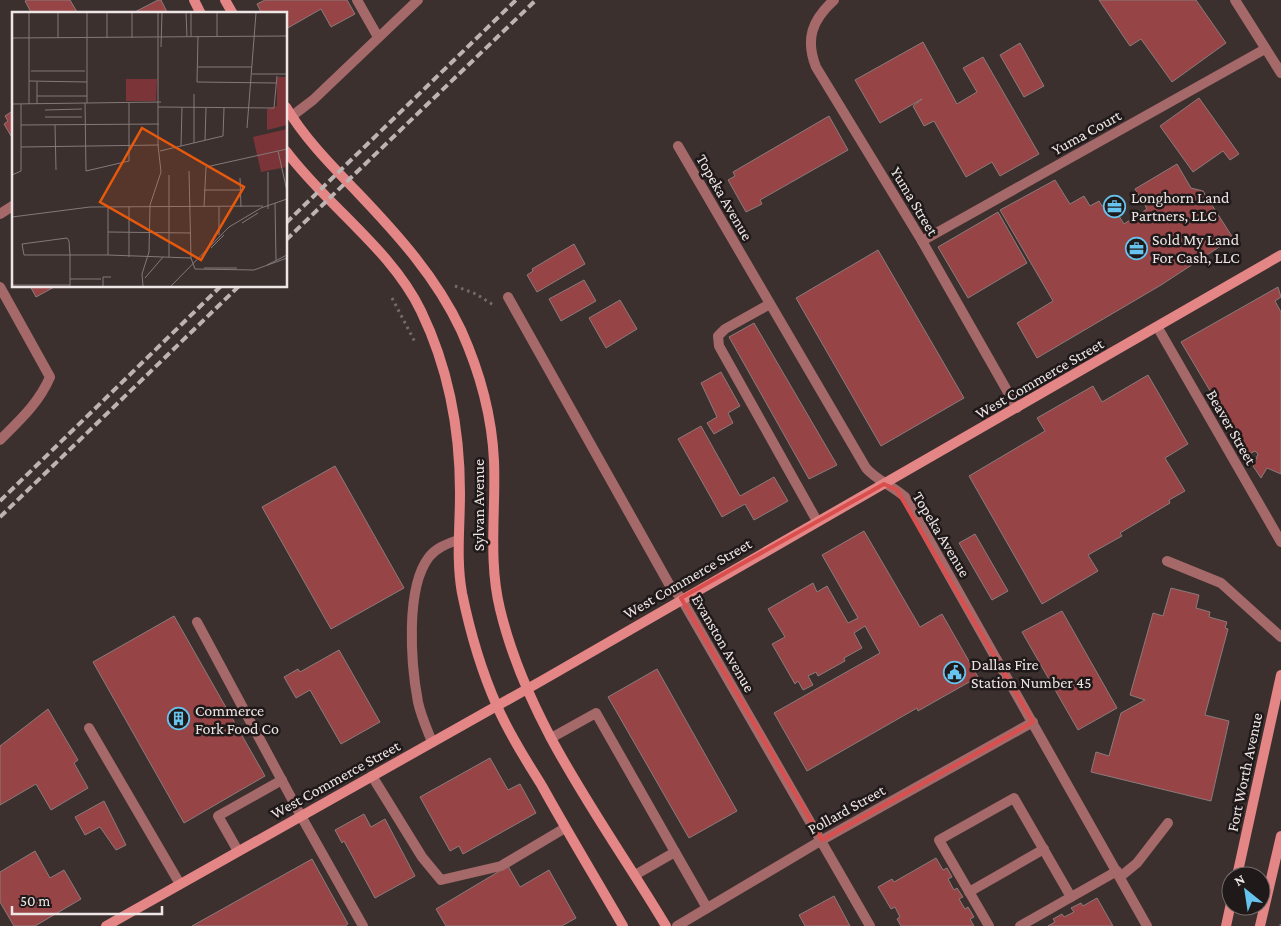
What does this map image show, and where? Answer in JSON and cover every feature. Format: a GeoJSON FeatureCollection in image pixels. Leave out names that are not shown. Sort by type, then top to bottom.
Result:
{"type":"FeatureCollection","features":[{"type":"Feature","properties":{"kind":"main road"},"geometry":{"type":"LineString","coordinates":[[194,0],[201,12]]}},
{"type":"Feature","properties":{"kind":"main road"},"geometry":{"type":"LineString","coordinates":[[225,0],[232,12]]}},
{"type":"Feature","properties":{"kind":"main road","name":"Sylvan Avenue"},"geometry":{"type":"LineString","coordinates":[[289,112],[321,154],[384,220],[423,266],[442,294],[461,331],[476,369],[486,406],[494,460],[492,549],[500,608],[526,688],[551,738],[666,926]]}},
{"type":"Feature","properties":{"kind":"main road","name":"Sylvan Avenue"},"geometry":{"type":"LineString","coordinates":[[288,154],[369,240],[401,280],[420,309],[433,336],[454,404],[459,458],[459,569],[468,622],[497,706],[565,828],[623,926]]}},
{"type":"Feature","properties":{"kind":"main road","name":"West Commerce Street"},"geometry":{"type":"LineString","coordinates":[[106,926],[497,706],[681,598],[1158,328],[1281,255]]}},
{"type":"Feature","properties":{"kind":"main road","name":"Fort Worth Avenue"},"geometry":{"type":"LineString","coordinates":[[1239,866],[1281,675]]}},
{"type":"Feature","properties":{"kind":"main road"},"geometry":{"type":"LineString","coordinates":[[1260,926],[1281,836]]}},
{"type":"Feature","properties":{"kind":"street"},"geometry":{"type":"LineString","coordinates":[[358,0],[378,37]]}},
{"type":"Feature","properties":{"kind":"street"},"geometry":{"type":"LineString","coordinates":[[289,112],[308,104],[418,0]]}},
{"type":"Feature","properties":{"kind":"street","name":"Yuma Street"},"geometry":{"type":"LineString","coordinates":[[834,0],[815,21],[811,36],[811,54],[816,68],[922,241],[1017,408]]}},
{"type":"Feature","properties":{"kind":"street"},"geometry":{"type":"LineString","coordinates":[[1235,0],[1281,72]]}},
{"type":"Feature","properties":{"kind":"street","name":"Yuma Court"},"geometry":{"type":"LineString","coordinates":[[922,241],[1266,49]]}},
{"type":"Feature","properties":{"kind":"street","name":"Topeka Avenue"},"geometry":{"type":"LineString","coordinates":[[678,146],[866,468],[874,478],[897,490],[905,497],[1147,926]]}},
{"type":"Feature","properties":{"kind":"street"},"geometry":{"type":"LineString","coordinates":[[0,214],[12,206]]}},
{"type":"Feature","properties":{"kind":"street"},"geometry":{"type":"LineString","coordinates":[[0,287],[50,377],[44,391],[28,412],[0,440]]}},
{"type":"Feature","properties":{"kind":"street","name":"Evanston Avenue"},"geometry":{"type":"LineString","coordinates":[[511,302],[669,584],[681,598],[870,926]]}},
{"type":"Feature","properties":{"kind":"street"},"geometry":{"type":"LineString","coordinates":[[770,304],[725,329],[718,336],[719,346],[817,521]]}},
{"type":"Feature","properties":{"kind":"street","name":"Beaver Street"},"geometry":{"type":"LineString","coordinates":[[1158,328],[1281,542]]}},
{"type":"Feature","properties":{"kind":"street"},"geometry":{"type":"LineString","coordinates":[[432,742],[418,703],[414,668],[413,633],[416,585],[430,556],[439,547],[458,540]]}},
{"type":"Feature","properties":{"kind":"street"},"geometry":{"type":"LineString","coordinates":[[1167,561],[1221,583],[1281,637]]}},
{"type":"Feature","properties":{"kind":"street"},"geometry":{"type":"LineString","coordinates":[[197,622],[300,816],[363,926]]}},
{"type":"Feature","properties":{"kind":"street"},"geometry":{"type":"LineString","coordinates":[[551,738],[596,713],[707,908]]}},
{"type":"Feature","properties":{"kind":"street","name":"Pollard Street"},"geometry":{"type":"LineString","coordinates":[[677,926],[822,840],[1032,722]]}},
{"type":"Feature","properties":{"kind":"street"},"geometry":{"type":"LineString","coordinates":[[89,728],[180,884]]}},
{"type":"Feature","properties":{"kind":"street"},"geometry":{"type":"LineString","coordinates":[[372,776],[422,857],[441,880],[502,866],[565,828]]}},
{"type":"Feature","properties":{"kind":"street"},"geometry":{"type":"LineString","coordinates":[[238,851],[218,816],[282,780]]}},
{"type":"Feature","properties":{"kind":"street"},"geometry":{"type":"LineString","coordinates":[[989,926],[939,840],[1014,798],[1072,897]]}},
{"type":"Feature","properties":{"kind":"street"},"geometry":{"type":"LineString","coordinates":[[1020,926],[1119,874],[1136,863],[1168,823]]}},
{"type":"Feature","properties":{"kind":"street"},"geometry":{"type":"LineString","coordinates":[[968,892],[1044,849]]}},
{"type":"Feature","properties":{"kind":"street"},"geometry":{"type":"LineString","coordinates":[[635,874],[675,852]]}},
{"type":"Feature","properties":{"kind":"path"},"geometry":{"type":"LineString","coordinates":[[455,286],[476,294],[502,310],[511,302]]}},
{"type":"Feature","properties":{"kind":"path"},"geometry":{"type":"LineString","coordinates":[[392,298],[416,344]]}},
{"type":"Feature","properties":{"kind":"highlighted area"},"geometry":{"type":"Polygon","coordinates":[[[884,484],[897,490],[1033,722],[822,840],[681,598],[884,484]]]}},
{"type":"Feature","properties":{"kind":"building"},"geometry":{"type":"Polygon","coordinates":[[[70,0],[77,12],[31,12],[25,1],[70,0]]]}},
{"type":"Feature","properties":{"kind":"building"},"geometry":{"type":"Polygon","coordinates":[[[161,0],[167,12],[135,12],[161,0]]]}},
{"type":"Feature","properties":{"kind":"building"},"geometry":{"type":"Polygon","coordinates":[[[265,0],[347,0],[355,14],[331,27],[321,9],[288,28],[288,12],[261,12],[257,4],[265,0]]]}},
{"type":"Feature","properties":{"kind":"building"},"geometry":{"type":"Polygon","coordinates":[[[1099,0],[1196,0],[1226,43],[1172,82],[1141,39],[1130,46],[1099,0]]]}},
{"type":"Feature","properties":{"kind":"building"},"geometry":{"type":"Polygon","coordinates":[[[923,42],[957,104],[977,92],[963,68],[983,57],[1039,154],[1000,176],[992,162],[966,177],[934,121],[924,126],[913,106],[922,99],[880,123],[855,80],[923,42]]]}},
{"type":"Feature","properties":{"kind":"building"},"geometry":{"type":"Polygon","coordinates":[[[1020,43],[1044,86],[1024,97],[1000,55],[1020,43]]]}},
{"type":"Feature","properties":{"kind":"building"},"geometry":{"type":"Polygon","coordinates":[[[1199,98],[1239,154],[1230,160],[1223,151],[1193,172],[1160,126],[1199,98]]]}},
{"type":"Feature","properties":{"kind":"building"},"geometry":{"type":"Polygon","coordinates":[[[12,111],[12,138],[4,124],[8,121],[5,116],[12,111]]]}},
{"type":"Feature","properties":{"kind":"building"},"geometry":{"type":"Polygon","coordinates":[[[829,116],[848,150],[760,200],[762,204],[746,212],[728,180],[735,176],[733,172],[829,116]]]}},
{"type":"Feature","properties":{"kind":"building"},"geometry":{"type":"Polygon","coordinates":[[[1177,164],[1191,188],[1203,191],[1233,238],[1161,285],[1037,358],[1017,323],[1053,301],[1000,210],[1055,180],[1070,204],[1084,196],[1090,206],[1099,201],[1102,206],[1110,202],[1124,224],[1147,209],[1135,189],[1177,164]]]}},
{"type":"Feature","properties":{"kind":"building"},"geometry":{"type":"Polygon","coordinates":[[[998,212],[1027,263],[968,298],[938,247],[998,212]]]}},
{"type":"Feature","properties":{"kind":"building"},"geometry":{"type":"Polygon","coordinates":[[[574,244],[585,264],[537,292],[527,275],[533,271],[532,269],[574,244]]]}},
{"type":"Feature","properties":{"kind":"building"},"geometry":{"type":"Polygon","coordinates":[[[878,250],[964,398],[881,446],[796,298],[878,250]]]}},
{"type":"Feature","properties":{"kind":"building"},"geometry":{"type":"Polygon","coordinates":[[[584,280],[596,301],[561,321],[549,299],[584,280]]]}},
{"type":"Feature","properties":{"kind":"building"},"geometry":{"type":"Polygon","coordinates":[[[1278,287],[1281,297],[1275,301],[1281,312],[1281,474],[1267,468],[1261,478],[1253,466],[1258,454],[1255,451],[1246,456],[1238,442],[1240,441],[1181,342],[1278,287]]]}},
{"type":"Feature","properties":{"kind":"building"},"geometry":{"type":"Polygon","coordinates":[[[31,288],[52,288],[36,297],[31,288]]]}},
{"type":"Feature","properties":{"kind":"building"},"geometry":{"type":"Polygon","coordinates":[[[620,300],[637,329],[606,348],[589,318],[620,300]]]}},
{"type":"Feature","properties":{"kind":"building"},"geometry":{"type":"Polygon","coordinates":[[[754,323],[837,465],[809,479],[729,337],[754,323]]]}},
{"type":"Feature","properties":{"kind":"building"},"geometry":{"type":"Polygon","coordinates":[[[721,372],[740,406],[728,413],[733,423],[714,434],[707,423],[717,417],[701,383],[721,372]]]}},
{"type":"Feature","properties":{"kind":"building"},"geometry":{"type":"Polygon","coordinates":[[[1148,375],[1188,444],[1165,458],[1185,491],[1169,500],[1170,503],[1120,533],[1122,536],[1088,555],[1098,571],[1042,604],[969,476],[1045,431],[1037,418],[1093,386],[1102,402],[1148,375]]]}},
{"type":"Feature","properties":{"kind":"building"},"geometry":{"type":"Polygon","coordinates":[[[701,426],[740,496],[774,477],[788,501],[754,520],[745,504],[722,517],[678,439],[701,426]]]}},
{"type":"Feature","properties":{"kind":"building"},"geometry":{"type":"Polygon","coordinates":[[[335,466],[404,588],[331,629],[262,507],[335,466]]]}},
{"type":"Feature","properties":{"kind":"building"},"geometry":{"type":"Polygon","coordinates":[[[864,531],[920,627],[942,614],[978,677],[918,711],[917,708],[807,771],[774,713],[880,653],[865,626],[854,633],[862,648],[844,658],[845,661],[818,676],[816,672],[808,676],[813,685],[803,690],[798,681],[795,684],[772,644],[785,637],[768,609],[813,583],[817,592],[827,586],[848,623],[858,618],[822,555],[864,531]]]}},
{"type":"Feature","properties":{"kind":"building"},"geometry":{"type":"Polygon","coordinates":[[[975,534],[1008,591],[992,600],[959,543],[975,534]]]}},
{"type":"Feature","properties":{"kind":"building"},"geometry":{"type":"Polygon","coordinates":[[[1171,588],[1199,595],[1196,608],[1210,612],[1209,617],[1227,622],[1225,628],[1228,629],[1205,715],[1229,721],[1211,801],[1091,772],[1096,752],[1109,756],[1121,713],[1145,700],[1130,695],[1153,613],[1163,616],[1171,588]]]}},
{"type":"Feature","properties":{"kind":"building"},"geometry":{"type":"Polygon","coordinates":[[[1062,611],[1117,708],[1078,730],[1022,632],[1062,611]]]}},
{"type":"Feature","properties":{"kind":"building","name":"Commerce Fork Food Co"},"geometry":{"type":"Polygon","coordinates":[[[174,616],[265,776],[184,823],[93,662],[174,616]]]}},
{"type":"Feature","properties":{"kind":"building"},"geometry":{"type":"Polygon","coordinates":[[[339,650],[380,722],[341,744],[310,690],[296,698],[284,677],[298,669],[300,672],[339,650]]]}},
{"type":"Feature","properties":{"kind":"building"},"geometry":{"type":"Polygon","coordinates":[[[657,669],[737,811],[689,838],[608,697],[657,669]]]}},
{"type":"Feature","properties":{"kind":"building"},"geometry":{"type":"Polygon","coordinates":[[[48,709],[78,760],[74,763],[88,788],[51,810],[36,784],[0,805],[0,746],[48,709]]]}},
{"type":"Feature","properties":{"kind":"building"},"geometry":{"type":"Polygon","coordinates":[[[490,758],[508,790],[520,784],[536,813],[463,854],[459,846],[450,851],[420,797],[490,758]]]}},
{"type":"Feature","properties":{"kind":"building"},"geometry":{"type":"Polygon","coordinates":[[[104,801],[126,845],[116,850],[100,827],[85,835],[75,817],[104,801]]]}},
{"type":"Feature","properties":{"kind":"building"},"geometry":{"type":"Polygon","coordinates":[[[364,814],[371,827],[385,819],[415,876],[375,898],[344,841],[342,843],[335,830],[364,814]]]}},
{"type":"Feature","properties":{"kind":"building"},"geometry":{"type":"Polygon","coordinates":[[[35,851],[50,878],[64,870],[81,899],[35,926],[14,926],[0,902],[0,872],[35,851]]]}},
{"type":"Feature","properties":{"kind":"building"},"geometry":{"type":"Polygon","coordinates":[[[936,858],[943,870],[947,868],[952,877],[948,879],[954,890],[957,888],[963,897],[959,899],[965,909],[968,907],[974,917],[970,919],[974,926],[901,926],[897,919],[900,917],[895,907],[891,909],[878,887],[892,879],[894,882],[936,858]]]}},
{"type":"Feature","properties":{"kind":"building"},"geometry":{"type":"Polygon","coordinates":[[[312,859],[348,924],[345,926],[192,926],[312,859]]]}},
{"type":"Feature","properties":{"kind":"building"},"geometry":{"type":"Polygon","coordinates":[[[508,866],[520,887],[549,870],[576,918],[562,926],[446,926],[436,909],[508,866]]]}},
{"type":"Feature","properties":{"kind":"building"},"geometry":{"type":"Polygon","coordinates":[[[834,896],[850,926],[805,926],[799,915],[834,896]]]}},
{"type":"Feature","properties":{"kind":"building"},"geometry":{"type":"Polygon","coordinates":[[[1097,898],[1113,926],[1048,926],[1055,922],[1053,919],[1062,914],[1064,917],[1074,912],[1071,908],[1081,903],[1083,906],[1097,898]]]}},
{"type":"Feature","properties":{"kind":"railway"},"geometry":{"type":"LineString","coordinates":[[288,221],[516,0]]}},
{"type":"Feature","properties":{"kind":"railway"},"geometry":{"type":"LineString","coordinates":[[288,238],[536,0]]}},
{"type":"Feature","properties":{"kind":"railway"},"geometry":{"type":"LineString","coordinates":[[0,501],[219,288]]}},
{"type":"Feature","properties":{"kind":"railway"},"geometry":{"type":"LineString","coordinates":[[0,517],[237,288]]}},
{"type":"Feature","properties":{"kind":"place","name":"Longhorn Land Partners, LLC"},"geometry":{"type":"Point","coordinates":[1115,206]}},
{"type":"Feature","properties":{"kind":"place","name":"Sold My Land For Cash, LLC"},"geometry":{"type":"Point","coordinates":[1136,248]}},
{"type":"Feature","properties":{"kind":"place","name":"Dallas Fire Station Number 45"},"geometry":{"type":"Point","coordinates":[955,673]}},
{"type":"Feature","properties":{"kind":"place","name":"Commerce Fork Food Co"},"geometry":{"type":"Point","coordinates":[179,719]}}]}
